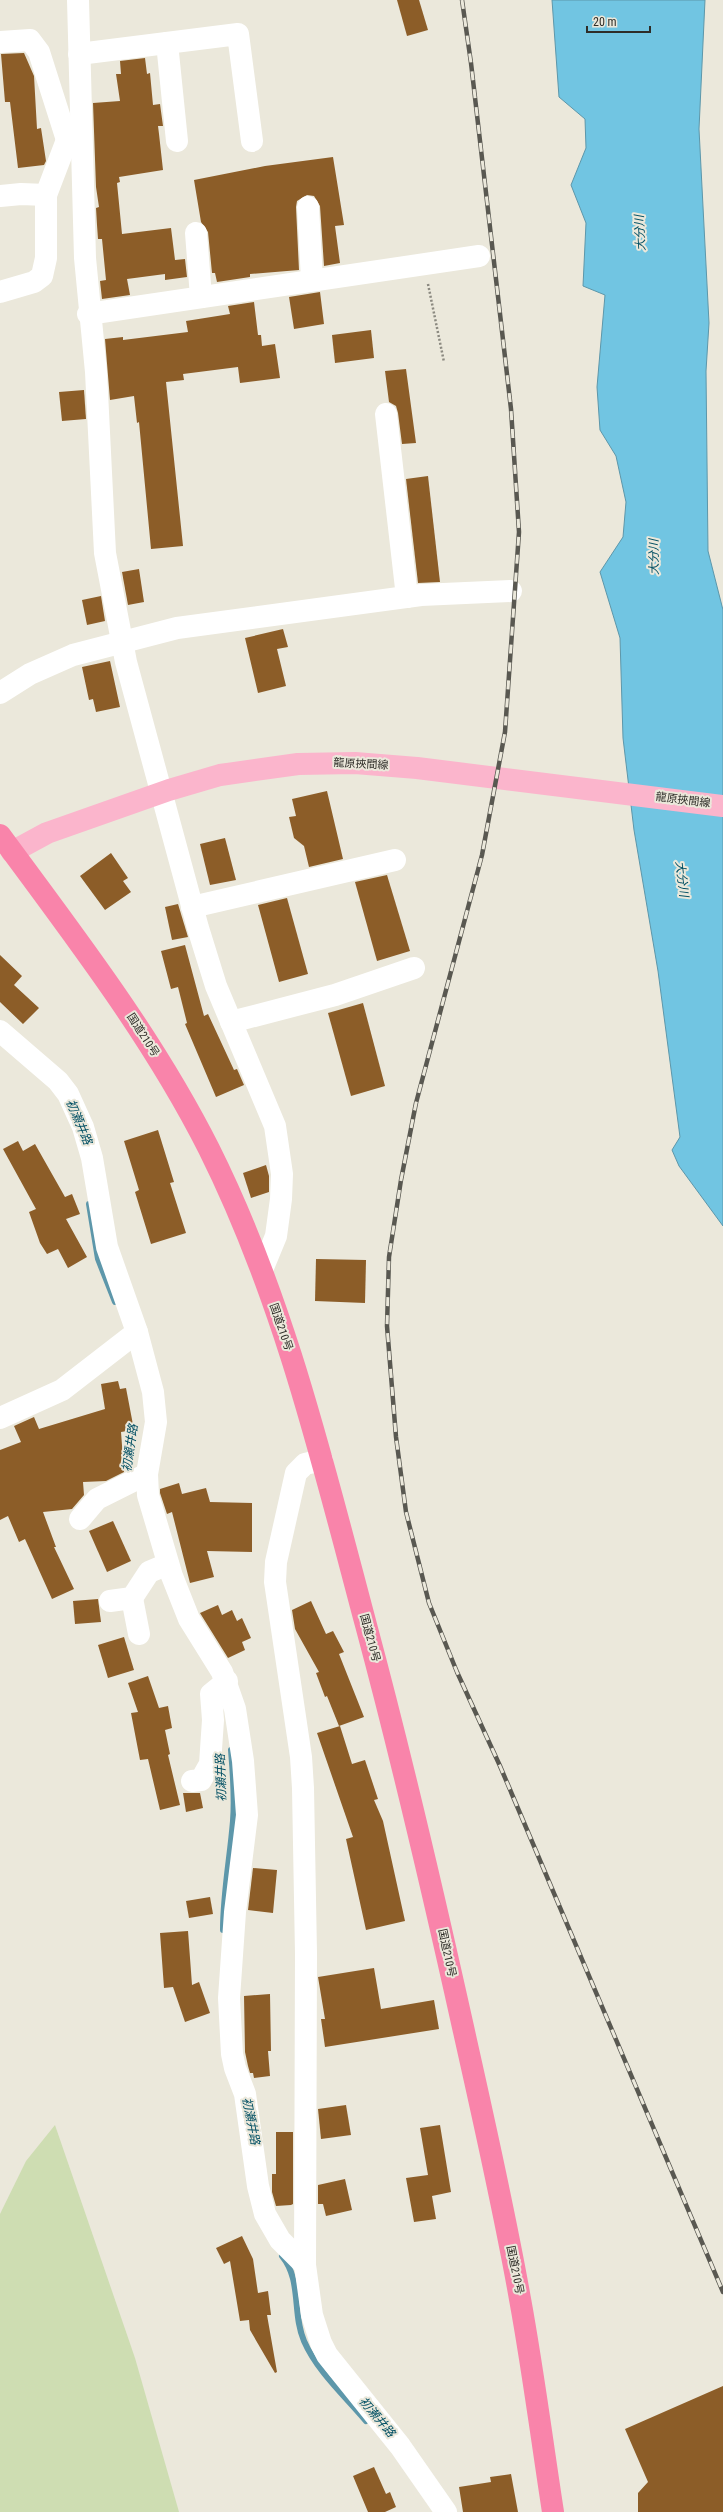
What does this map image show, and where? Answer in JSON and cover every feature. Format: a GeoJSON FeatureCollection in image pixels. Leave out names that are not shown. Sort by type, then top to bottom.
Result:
{"type":"FeatureCollection","features":[{"type":"Feature","properties":{"kind":"highway","name":"国道210号"},"geometry":{"type":"LineString","coordinates":[[6,844],[127,1010],[174,1085],[210,1152],[262,1270],[290,1350],[322,1460],[408,1786],[488,2139],[520,2301],[553,2512]]}},
{"type":"Feature","properties":{"kind":"main road","name":"龍原挾間線"},"geometry":{"type":"LineString","coordinates":[[6,844],[47,833],[121,805],[220,775],[279,765],[319,762],[417,768],[723,806]]}},
{"type":"Feature","properties":{"kind":"street"},"geometry":{"type":"LineString","coordinates":[[78,0],[79,54],[74,133],[81,178],[88,314],[96,372],[104,546],[121,642],[192,907],[216,986],[274,1120],[282,1165],[282,1189],[278,1227],[272,1249],[262,1270]]}},
{"type":"Feature","properties":{"kind":"street"},"geometry":{"type":"LineString","coordinates":[[79,54],[238,34],[252,141]]}},
{"type":"Feature","properties":{"kind":"street"},"geometry":{"type":"LineString","coordinates":[[0,42],[30,40],[39,52],[74,133],[46,195],[46,258],[42,276],[34,282],[0,292]]}},
{"type":"Feature","properties":{"kind":"street"},"geometry":{"type":"LineString","coordinates":[[167,43],[177,141]]}},
{"type":"Feature","properties":{"kind":"street"},"geometry":{"type":"LineString","coordinates":[[0,196],[21,194],[46,195]]}},
{"type":"Feature","properties":{"kind":"street"},"geometry":{"type":"LineString","coordinates":[[308,207],[312,280]]}},
{"type":"Feature","properties":{"kind":"street"},"geometry":{"type":"LineString","coordinates":[[196,233],[201,297]]}},
{"type":"Feature","properties":{"kind":"street"},"geometry":{"type":"LineString","coordinates":[[88,314],[479,256]]}},
{"type":"Feature","properties":{"kind":"street"},"geometry":{"type":"LineString","coordinates":[[386,414],[407,597]]}},
{"type":"Feature","properties":{"kind":"street"},"geometry":{"type":"LineString","coordinates":[[0,693],[30,674],[57,661],[121,642],[198,624],[407,597],[511,591]]}},
{"type":"Feature","properties":{"kind":"street"},"geometry":{"type":"LineString","coordinates":[[192,907],[395,860]]}},
{"type":"Feature","properties":{"kind":"street"},"geometry":{"type":"LineString","coordinates":[[231,1022],[335,996],[414,968]]}},
{"type":"Feature","properties":{"kind":"street"},"geometry":{"type":"LineString","coordinates":[[0,1031],[58,1081],[75,1107],[92,1158],[107,1247],[148,1368],[156,1413],[146,1474],[148,1495],[168,1564],[195,1632],[227,1681],[240,1733],[247,1805],[246,1836],[235,1912],[229,1998],[232,2054],[235,2068],[245,2094],[258,2186],[264,2214],[280,2240],[305,2265]]}},
{"type":"Feature","properties":{"kind":"street"},"geometry":{"type":"LineString","coordinates":[[0,1418],[62,1390],[137,1332]]}},
{"type":"Feature","properties":{"kind":"street"},"geometry":{"type":"LineString","coordinates":[[322,1460],[304,1464],[296,1473],[276,1562],[275,1582],[300,1750],[303,1788],[306,1954],[305,2265],[312,2315],[318,2338],[327,2355],[400,2446],[446,2512]]}},
{"type":"Feature","properties":{"kind":"street"},"geometry":{"type":"LineString","coordinates":[[80,1519],[97,1499],[146,1474]]}},
{"type":"Feature","properties":{"kind":"street"},"geometry":{"type":"LineString","coordinates":[[139,1634],[132,1598],[149,1572],[168,1564]]}},
{"type":"Feature","properties":{"kind":"street"},"geometry":{"type":"LineString","coordinates":[[110,1601],[132,1598]]}},
{"type":"Feature","properties":{"kind":"street"},"geometry":{"type":"LineString","coordinates":[[192,1781],[201,1780],[210,1764],[213,1720],[211,1694],[227,1681]]}},
{"type":"Feature","properties":{"kind":"path"},"geometry":{"type":"LineString","coordinates":[[424,264],[444,362]]}},
{"type":"Feature","properties":{"kind":"green space"},"geometry":{"type":"Polygon","coordinates":[[[55,2125],[135,2358],[179,2512],[0,2512],[0,2214],[26,2161],[55,2125]]]}},
{"type":"Feature","properties":{"kind":"water","name":"大分川"},"geometry":{"type":"Polygon","coordinates":[[[552,0],[705,0],[699,129],[709,323],[706,371],[708,551],[723,610],[723,1226],[679,1166],[672,1150],[680,1137],[658,971],[634,830],[623,738],[620,638],[600,572],[623,537],[626,502],[616,456],[600,430],[597,387],[605,295],[583,286],[586,223],[571,185],[586,148],[585,119],[559,97],[552,0]]]}},
{"type":"Feature","properties":{"kind":"building"},"geometry":{"type":"Polygon","coordinates":[[[397,0],[419,0],[428,30],[407,36],[397,0]]]}},
{"type":"Feature","properties":{"kind":"building"},"geometry":{"type":"Polygon","coordinates":[[[24,53],[34,76],[37,129],[41,128],[46,161],[44,165],[18,168],[10,102],[5,102],[1,54],[24,53]]]}},
{"type":"Feature","properties":{"kind":"building"},"geometry":{"type":"Polygon","coordinates":[[[145,58],[147,74],[150,73],[153,105],[160,104],[163,126],[158,126],[163,170],[119,177],[120,182],[117,183],[122,234],[171,228],[175,260],[185,259],[187,277],[165,280],[165,274],[127,279],[130,295],[102,299],[100,281],[106,280],[102,239],[98,239],[96,208],[99,207],[96,187],[93,103],[120,101],[116,74],[121,74],[120,61],[145,58]]]}},
{"type":"Feature","properties":{"kind":"building"},"geometry":{"type":"Polygon","coordinates":[[[333,157],[344,225],[335,226],[340,263],[324,266],[320,206],[314,196],[307,195],[297,201],[296,207],[299,270],[250,274],[250,277],[217,282],[215,273],[212,273],[208,232],[201,222],[194,180],[265,166],[333,157]]]}},
{"type":"Feature","properties":{"kind":"building"},"geometry":{"type":"Polygon","coordinates":[[[320,292],[324,324],[294,329],[289,297],[320,292]]]}},
{"type":"Feature","properties":{"kind":"building"},"geometry":{"type":"Polygon","coordinates":[[[254,302],[258,335],[261,335],[262,346],[275,344],[280,378],[240,383],[238,367],[183,374],[184,380],[166,382],[183,546],[151,549],[139,422],[137,423],[134,396],[110,400],[105,339],[123,337],[123,340],[188,332],[186,321],[230,314],[228,306],[254,302]]]}},
{"type":"Feature","properties":{"kind":"building"},"geometry":{"type":"Polygon","coordinates":[[[371,330],[374,358],[335,363],[332,335],[371,330]]]}},
{"type":"Feature","properties":{"kind":"building"},"geometry":{"type":"Polygon","coordinates":[[[406,369],[416,443],[402,444],[396,406],[389,402],[385,371],[406,369]]]}},
{"type":"Feature","properties":{"kind":"building"},"geometry":{"type":"Polygon","coordinates":[[[84,390],[86,419],[62,421],[59,392],[84,390]]]}},
{"type":"Feature","properties":{"kind":"building"},"geometry":{"type":"Polygon","coordinates":[[[428,476],[440,582],[418,583],[406,479],[428,476]]]}},
{"type":"Feature","properties":{"kind":"building"},"geometry":{"type":"Polygon","coordinates":[[[139,569],[144,602],[128,605],[122,572],[139,569]]]}},
{"type":"Feature","properties":{"kind":"building"},"geometry":{"type":"Polygon","coordinates":[[[101,596],[105,621],[87,625],[82,600],[101,596]]]}},
{"type":"Feature","properties":{"kind":"building"},"geometry":{"type":"Polygon","coordinates":[[[283,629],[288,647],[277,649],[286,686],[258,693],[245,638],[283,629]]]}},
{"type":"Feature","properties":{"kind":"building"},"geometry":{"type":"Polygon","coordinates":[[[110,661],[120,707],[96,712],[93,699],[89,700],[82,667],[110,661]]]}},
{"type":"Feature","properties":{"kind":"building"},"geometry":{"type":"Polygon","coordinates":[[[327,791],[343,859],[309,867],[304,846],[294,838],[289,817],[296,816],[292,799],[327,791]]]}},
{"type":"Feature","properties":{"kind":"building"},"geometry":{"type":"Polygon","coordinates":[[[225,838],[236,880],[210,885],[200,844],[225,838]]]}},
{"type":"Feature","properties":{"kind":"building"},"geometry":{"type":"Polygon","coordinates":[[[111,853],[128,878],[123,881],[131,892],[105,910],[80,876],[111,853]]]}},
{"type":"Feature","properties":{"kind":"building"},"geometry":{"type":"Polygon","coordinates":[[[387,875],[410,951],[377,961],[355,882],[387,875]]]}},
{"type":"Feature","properties":{"kind":"building"},"geometry":{"type":"Polygon","coordinates":[[[287,898],[308,974],[279,982],[258,905],[287,898]]]}},
{"type":"Feature","properties":{"kind":"building"},"geometry":{"type":"Polygon","coordinates":[[[178,904],[188,937],[172,940],[165,907],[178,904]]]}},
{"type":"Feature","properties":{"kind":"building"},"geometry":{"type":"Polygon","coordinates":[[[185,945],[204,1016],[208,1014],[234,1070],[237,1069],[244,1085],[216,1097],[185,1024],[187,1023],[178,987],[171,989],[161,951],[185,945]]]}},
{"type":"Feature","properties":{"kind":"building"},"geometry":{"type":"Polygon","coordinates":[[[0,955],[22,976],[14,985],[39,1008],[23,1024],[0,1002],[0,955]]]}},
{"type":"Feature","properties":{"kind":"building"},"geometry":{"type":"Polygon","coordinates":[[[363,1003],[385,1086],[351,1096],[328,1013],[363,1003]]]}},
{"type":"Feature","properties":{"kind":"building"},"geometry":{"type":"Polygon","coordinates":[[[158,1130],[174,1182],[170,1183],[186,1233],[151,1244],[135,1192],[139,1190],[124,1141],[158,1130]]]}},
{"type":"Feature","properties":{"kind":"building"},"geometry":{"type":"Polygon","coordinates":[[[18,1141],[23,1151],[35,1144],[65,1197],[72,1194],[80,1214],[66,1219],[87,1257],[68,1268],[58,1249],[47,1254],[40,1243],[29,1212],[36,1209],[3,1149],[18,1141]]]}},
{"type":"Feature","properties":{"kind":"building"},"geometry":{"type":"Polygon","coordinates":[[[266,1165],[269,1176],[269,1192],[251,1198],[243,1173],[266,1165]]]}},
{"type":"Feature","properties":{"kind":"building"},"geometry":{"type":"Polygon","coordinates":[[[316,1259],[366,1260],[365,1303],[315,1301],[316,1259]]]}},
{"type":"Feature","properties":{"kind":"building"},"geometry":{"type":"Polygon","coordinates":[[[118,1381],[120,1389],[126,1388],[134,1430],[121,1432],[124,1472],[106,1481],[83,1482],[84,1495],[72,1509],[43,1512],[56,1547],[54,1547],[74,1589],[52,1599],[25,1539],[19,1542],[8,1516],[0,1520],[0,1450],[21,1442],[14,1426],[34,1417],[39,1429],[105,1409],[101,1384],[118,1381]]]}},
{"type":"Feature","properties":{"kind":"building"},"geometry":{"type":"Polygon","coordinates":[[[179,1483],[182,1494],[206,1488],[210,1502],[252,1503],[252,1552],[207,1551],[214,1577],[190,1583],[172,1512],[167,1514],[160,1493],[160,1489],[179,1483]]]}},
{"type":"Feature","properties":{"kind":"building"},"geometry":{"type":"Polygon","coordinates":[[[113,1521],[131,1561],[107,1572],[89,1531],[113,1521]]]}},
{"type":"Feature","properties":{"kind":"building"},"geometry":{"type":"Polygon","coordinates":[[[98,1599],[101,1622],[75,1624],[73,1601],[98,1599]]]}},
{"type":"Feature","properties":{"kind":"building"},"geometry":{"type":"Polygon","coordinates":[[[311,1601],[326,1634],[333,1631],[344,1652],[339,1654],[364,1717],[339,1726],[327,1696],[325,1697],[316,1673],[319,1672],[295,1629],[292,1610],[311,1601]]]}},
{"type":"Feature","properties":{"kind":"building"},"geometry":{"type":"Polygon","coordinates":[[[218,1605],[222,1615],[232,1610],[237,1621],[242,1618],[251,1638],[242,1642],[245,1650],[228,1658],[200,1613],[218,1605]]]}},
{"type":"Feature","properties":{"kind":"building"},"geometry":{"type":"Polygon","coordinates":[[[124,1637],[134,1670],[108,1678],[98,1645],[124,1637]]]}},
{"type":"Feature","properties":{"kind":"building"},"geometry":{"type":"Polygon","coordinates":[[[148,1676],[159,1708],[168,1706],[172,1728],[165,1730],[170,1754],[168,1755],[180,1805],[160,1810],[148,1759],[140,1760],[131,1713],[138,1712],[128,1683],[148,1676]]]}},
{"type":"Feature","properties":{"kind":"building"},"geometry":{"type":"Polygon","coordinates":[[[340,1726],[352,1764],[365,1760],[378,1799],[374,1800],[383,1821],[405,1921],[366,1930],[346,1839],[353,1837],[317,1733],[340,1726]]]}},
{"type":"Feature","properties":{"kind":"building"},"geometry":{"type":"Polygon","coordinates":[[[183,1793],[200,1793],[203,1808],[186,1812],[183,1793]]]}},
{"type":"Feature","properties":{"kind":"building"},"geometry":{"type":"Polygon","coordinates":[[[253,1868],[277,1870],[273,1913],[248,1910],[253,1868]]]}},
{"type":"Feature","properties":{"kind":"building"},"geometry":{"type":"Polygon","coordinates":[[[210,1897],[213,1914],[189,1918],[186,1901],[210,1897]]]}},
{"type":"Feature","properties":{"kind":"building"},"geometry":{"type":"Polygon","coordinates":[[[188,1931],[192,1985],[199,1982],[210,2013],[185,2022],[173,1987],[164,1988],[160,1933],[188,1931]]]}},
{"type":"Feature","properties":{"kind":"building"},"geometry":{"type":"Polygon","coordinates":[[[374,1968],[381,2009],[434,2000],[439,2029],[325,2047],[321,2019],[325,2019],[318,1977],[374,1968]]]}},
{"type":"Feature","properties":{"kind":"building"},"geometry":{"type":"Polygon","coordinates":[[[270,1994],[271,2051],[268,2051],[270,2076],[254,2078],[253,2073],[250,2073],[245,2052],[244,1996],[270,1994]]]}},
{"type":"Feature","properties":{"kind":"building"},"geometry":{"type":"Polygon","coordinates":[[[346,2105],[351,2135],[321,2139],[318,2109],[346,2105]]]}},
{"type":"Feature","properties":{"kind":"building"},"geometry":{"type":"Polygon","coordinates":[[[440,2125],[451,2192],[432,2196],[436,2219],[414,2222],[406,2178],[428,2175],[420,2128],[440,2125]]]}},
{"type":"Feature","properties":{"kind":"building"},"geometry":{"type":"Polygon","coordinates":[[[276,2132],[293,2132],[293,2204],[291,2205],[276,2206],[272,2192],[272,2174],[276,2174],[276,2132]]]}},
{"type":"Feature","properties":{"kind":"building"},"geometry":{"type":"Polygon","coordinates":[[[345,2179],[352,2210],[326,2216],[323,2204],[318,2204],[318,2185],[345,2179]]]}},
{"type":"Feature","properties":{"kind":"building"},"geometry":{"type":"Polygon","coordinates":[[[242,2236],[253,2259],[258,2293],[268,2291],[271,2315],[267,2315],[277,2372],[275,2373],[250,2330],[249,2320],[240,2321],[230,2261],[224,2264],[216,2248],[242,2236]]]}},
{"type":"Feature","properties":{"kind":"building"},"geometry":{"type":"Polygon","coordinates":[[[723,2386],[723,2512],[638,2512],[638,2493],[648,2482],[625,2429],[723,2386]]]}},
{"type":"Feature","properties":{"kind":"building"},"geometry":{"type":"Polygon","coordinates":[[[374,2467],[386,2494],[390,2492],[396,2507],[385,2512],[368,2512],[353,2476],[374,2467]]]}},
{"type":"Feature","properties":{"kind":"building"},"geometry":{"type":"Polygon","coordinates":[[[511,2474],[518,2512],[463,2512],[459,2487],[491,2482],[490,2477],[511,2474]]]}},
{"type":"Feature","properties":{"kind":"waterway","name":"初瀬井路"},"geometry":{"type":"LineString","coordinates":[[89,1204],[98,1259],[115,1302]]}},
{"type":"Feature","properties":{"kind":"waterway","name":"初瀬井路"},"geometry":{"type":"LineString","coordinates":[[223,1930],[224,1903],[234,1812],[234,1786],[231,1750]]}},
{"type":"Feature","properties":{"kind":"waterway","name":"初瀬井路"},"geometry":{"type":"LineString","coordinates":[[282,2256],[288,2265],[295,2286],[298,2320],[304,2341],[316,2363],[366,2421]]}},
{"type":"Feature","properties":{"kind":"railway"},"geometry":{"type":"LineString","coordinates":[[462,0],[471,63],[511,409],[519,532],[505,732],[482,855],[416,1103],[401,1180],[389,1257],[387,1326],[396,1437],[406,1512],[429,1603],[457,1672],[500,1766],[723,2292]]}}]}
